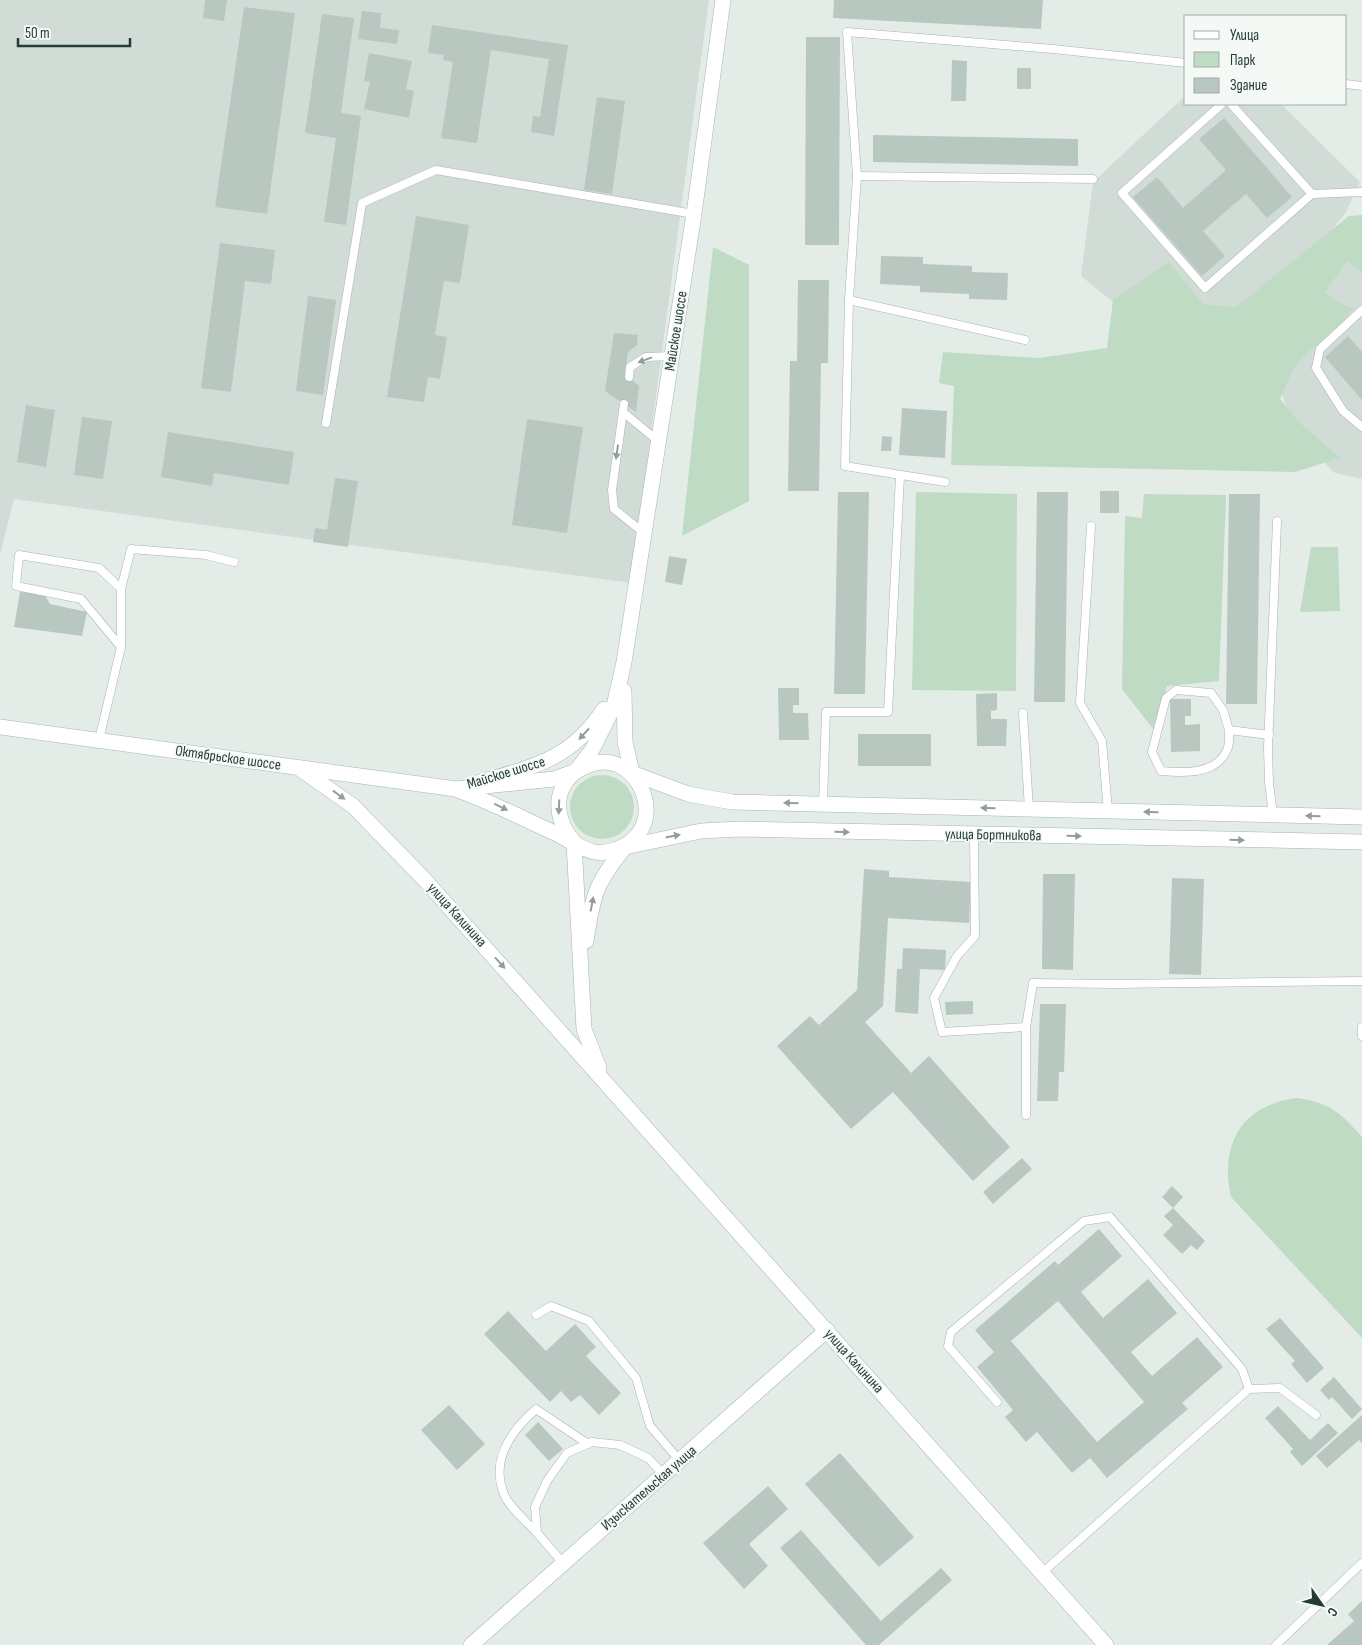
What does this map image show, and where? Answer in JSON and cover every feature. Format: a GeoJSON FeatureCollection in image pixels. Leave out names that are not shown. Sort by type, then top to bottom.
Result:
{"type":"FeatureCollection","features":[{"type":"Feature","properties":{"kind":"street","name":"Майское шоссе"},"geometry":{"type":"LineString","coordinates":[[576,771],[592,750],[614,706],[624,662],[694,214],[723,0]]}},
{"type":"Feature","properties":{"kind":"street","name":"Майское шоссе"},"geometry":{"type":"LineString","coordinates":[[624,662],[625,742],[632,773]]}},
{"type":"Feature","properties":{"kind":"street","name":"Майское шоссе"},"geometry":{"type":"LineString","coordinates":[[456,789],[523,771],[565,751],[595,723],[617,686],[624,662]]}},
{"type":"Feature","properties":{"kind":"street","name":"Октябрьское шоссе"},"geometry":{"type":"LineString","coordinates":[[0,727],[456,789],[554,779],[576,771]]}},
{"type":"Feature","properties":{"kind":"street"},"geometry":{"type":"LineString","coordinates":[[593,764],[612,764],[632,773],[643,788],[647,804],[646,820],[638,835],[625,846],[608,852],[594,852],[574,842],[565,832],[559,819],[558,802],[564,785],[576,771],[593,764]]}},
{"type":"Feature","properties":{"kind":"street","name":"улица Калинина"},"geometry":{"type":"LineString","coordinates":[[299,768],[341,795],[389,841],[602,1076],[1106,1645]]}},
{"type":"Feature","properties":{"kind":"street","name":"улица Бортникова"},"geometry":{"type":"LineString","coordinates":[[632,773],[688,794],[732,802],[1362,817]]}},
{"type":"Feature","properties":{"kind":"street","name":"Октябрьское шоссе"},"geometry":{"type":"LineString","coordinates":[[456,789],[489,802],[574,842]]}},
{"type":"Feature","properties":{"kind":"street","name":"улица Бортникова"},"geometry":{"type":"LineString","coordinates":[[625,846],[701,831],[740,829],[1362,842]]}},
{"type":"Feature","properties":{"kind":"street","name":"улица Калинина"},"geometry":{"type":"LineString","coordinates":[[574,842],[584,1029],[602,1076]]}},
{"type":"Feature","properties":{"kind":"street","name":"улица Калинина"},"geometry":{"type":"LineString","coordinates":[[581,970],[594,894],[604,874],[625,846]]}},
{"type":"Feature","properties":{"kind":"street","name":"Изыскательская улица"},"geometry":{"type":"LineString","coordinates":[[471,1645],[827,1330]]}},
{"type":"Feature","properties":{"kind":"lane"},"geometry":{"type":"LineString","coordinates":[[945,482],[845,466],[849,300],[856,176],[847,32],[1132,56],[1184,63]]}},
{"type":"Feature","properties":{"kind":"lane"},"geometry":{"type":"LineString","coordinates":[[1347,84],[1362,86]]}},
{"type":"Feature","properties":{"kind":"lane"},"geometry":{"type":"LineString","coordinates":[[1221,105],[1122,193],[1205,288],[1312,194],[1362,192]]}},
{"type":"Feature","properties":{"kind":"lane"},"geometry":{"type":"LineString","coordinates":[[1232,105],[1312,194]]}},
{"type":"Feature","properties":{"kind":"lane"},"geometry":{"type":"LineString","coordinates":[[326,423],[362,204],[436,170],[694,214]]}},
{"type":"Feature","properties":{"kind":"lane"},"geometry":{"type":"LineString","coordinates":[[856,176],[1093,179]]}},
{"type":"Feature","properties":{"kind":"lane"},"geometry":{"type":"LineString","coordinates":[[849,300],[1025,340]]}},
{"type":"Feature","properties":{"kind":"lane"},"geometry":{"type":"LineString","coordinates":[[1362,310],[1320,349],[1316,368],[1343,411],[1362,427]]}},
{"type":"Feature","properties":{"kind":"lane"},"geometry":{"type":"LineString","coordinates":[[629,377],[630,367],[646,357],[672,356]]}},
{"type":"Feature","properties":{"kind":"lane"},"geometry":{"type":"LineString","coordinates":[[644,533],[614,509],[612,490],[624,408],[658,442]]}},
{"type":"Feature","properties":{"kind":"lane"},"geometry":{"type":"LineString","coordinates":[[823,804],[826,712],[888,712],[900,476]]}},
{"type":"Feature","properties":{"kind":"lane"},"geometry":{"type":"LineString","coordinates":[[1273,815],[1269,782],[1268,735],[1277,521]]}},
{"type":"Feature","properties":{"kind":"lane"},"geometry":{"type":"LineString","coordinates":[[1091,526],[1080,703],[1102,741],[1108,811]]}},
{"type":"Feature","properties":{"kind":"lane"},"geometry":{"type":"LineString","coordinates":[[99,740],[121,648],[121,589],[131,548],[206,555],[234,562]]}},
{"type":"Feature","properties":{"kind":"lane"},"geometry":{"type":"LineString","coordinates":[[121,589],[99,568],[19,555],[16,586],[81,600],[121,648]]}},
{"type":"Feature","properties":{"kind":"lane"},"geometry":{"type":"LineString","coordinates":[[1176,690],[1211,693],[1223,710],[1230,730],[1228,749],[1215,766],[1187,773],[1161,771],[1152,752],[1166,698],[1176,690]]}},
{"type":"Feature","properties":{"kind":"lane"},"geometry":{"type":"LineString","coordinates":[[1023,713],[1029,809]]}},
{"type":"Feature","properties":{"kind":"lane"},"geometry":{"type":"LineString","coordinates":[[1230,730],[1268,735]]}},
{"type":"Feature","properties":{"kind":"lane"},"geometry":{"type":"LineString","coordinates":[[974,834],[975,936],[957,956],[934,998],[942,1032],[1026,1027]]}},
{"type":"Feature","properties":{"kind":"lane"},"geometry":{"type":"LineString","coordinates":[[1026,1115],[1026,1027],[1033,983],[1362,981]]}},
{"type":"Feature","properties":{"kind":"lane"},"geometry":{"type":"LineString","coordinates":[[1362,1027],[1362,1036]]}},
{"type":"Feature","properties":{"kind":"lane"},"geometry":{"type":"LineString","coordinates":[[997,1402],[948,1346],[951,1332],[1084,1221],[1110,1217],[1242,1368],[1249,1390]]}},
{"type":"Feature","properties":{"kind":"lane"},"geometry":{"type":"LineString","coordinates":[[536,1315],[551,1306],[590,1321],[636,1378],[650,1426],[680,1461]]}},
{"type":"Feature","properties":{"kind":"lane"},"geometry":{"type":"LineString","coordinates":[[1042,1573],[1249,1390],[1280,1388],[1316,1415]]}},
{"type":"Feature","properties":{"kind":"lane"},"geometry":{"type":"LineString","coordinates":[[564,1564],[504,1496],[500,1472],[502,1458],[508,1440],[520,1423],[536,1410],[588,1444]]}},
{"type":"Feature","properties":{"kind":"lane"},"geometry":{"type":"LineString","coordinates":[[537,1533],[535,1507],[547,1481],[568,1453],[592,1442],[620,1445],[648,1458],[664,1475]]}},
{"type":"Feature","properties":{"kind":"lane"},"geometry":{"type":"LineString","coordinates":[[1276,1645],[1362,1563]]}},
{"type":"Feature","properties":{"kind":"shaded area"},"geometry":{"type":"Polygon","coordinates":[[[0,0],[709,0],[631,583],[14,499],[0,555],[0,0]]]}},
{"type":"Feature","properties":{"kind":"shaded area"},"geometry":{"type":"Polygon","coordinates":[[[1184,97],[1184,105],[1282,105],[1360,182],[1346,212],[1298,273],[1222,344],[1141,325],[1081,276],[1093,182],[1184,97]]]}},
{"type":"Feature","properties":{"kind":"shaded area"},"geometry":{"type":"Polygon","coordinates":[[[1362,246],[1362,479],[1335,473],[1300,439],[1267,359],[1288,313],[1362,246]]]}},
{"type":"Feature","properties":{"kind":"green space"},"geometry":{"type":"Polygon","coordinates":[[[1362,215],[1362,273],[1347,261],[1325,292],[1338,302],[1353,309],[1334,331],[1308,352],[1293,369],[1280,399],[1299,422],[1340,458],[1295,472],[951,465],[954,386],[939,383],[943,352],[1039,358],[1107,348],[1113,300],[1169,262],[1203,304],[1236,307],[1349,216],[1362,215]]]}},
{"type":"Feature","properties":{"kind":"green space"},"geometry":{"type":"Polygon","coordinates":[[[713,247],[749,265],[749,501],[682,536],[713,247]]]}},
{"type":"Feature","properties":{"kind":"green space"},"geometry":{"type":"Polygon","coordinates":[[[916,492],[1017,494],[1016,691],[912,690],[916,492]]]}},
{"type":"Feature","properties":{"kind":"green space"},"geometry":{"type":"Polygon","coordinates":[[[1144,494],[1226,495],[1219,681],[1167,686],[1154,730],[1122,689],[1125,516],[1142,518],[1144,494]]]}},
{"type":"Feature","properties":{"kind":"green space"},"geometry":{"type":"Polygon","coordinates":[[[1311,547],[1338,547],[1340,611],[1300,612],[1311,547]]]}},
{"type":"Feature","properties":{"kind":"green space"},"geometry":{"type":"Polygon","coordinates":[[[596,775],[608,775],[625,784],[632,795],[634,807],[632,819],[625,830],[608,839],[596,839],[584,834],[575,825],[570,813],[570,801],[575,789],[584,780],[596,775]]]}},
{"type":"Feature","properties":{"kind":"green space"},"geometry":{"type":"Polygon","coordinates":[[[1298,1098],[1319,1103],[1334,1110],[1348,1121],[1362,1137],[1362,1338],[1231,1197],[1228,1178],[1229,1160],[1232,1144],[1239,1130],[1249,1118],[1262,1109],[1279,1102],[1298,1098]]]}},
{"type":"Feature","properties":{"kind":"building"},"geometry":{"type":"Polygon","coordinates":[[[205,0],[227,0],[224,21],[203,18],[205,0]]]}},
{"type":"Feature","properties":{"kind":"building"},"geometry":{"type":"Polygon","coordinates":[[[834,0],[1043,0],[1041,29],[833,18],[834,0]]]}},
{"type":"Feature","properties":{"kind":"building"},"geometry":{"type":"Polygon","coordinates":[[[244,7],[295,13],[267,214],[215,207],[244,7]]]}},
{"type":"Feature","properties":{"kind":"building"},"geometry":{"type":"Polygon","coordinates":[[[362,11],[381,13],[380,28],[399,30],[397,44],[358,39],[362,11]]]}},
{"type":"Feature","properties":{"kind":"building"},"geometry":{"type":"Polygon","coordinates":[[[322,14],[354,18],[341,113],[361,116],[346,225],[324,222],[336,138],[305,133],[322,14]]]}},
{"type":"Feature","properties":{"kind":"building"},"geometry":{"type":"Polygon","coordinates":[[[432,25],[568,45],[554,136],[531,132],[533,116],[540,117],[549,59],[491,50],[477,143],[441,138],[453,62],[443,60],[444,55],[428,53],[432,25]]]}},
{"type":"Feature","properties":{"kind":"building"},"geometry":{"type":"Polygon","coordinates":[[[806,37],[840,37],[839,245],[805,245],[806,37]]]}},
{"type":"Feature","properties":{"kind":"building"},"geometry":{"type":"Polygon","coordinates":[[[369,53],[412,61],[406,89],[414,91],[409,118],[364,109],[370,82],[364,81],[369,53]]]}},
{"type":"Feature","properties":{"kind":"building"},"geometry":{"type":"Polygon","coordinates":[[[952,60],[967,61],[966,101],[951,101],[952,60]]]}},
{"type":"Feature","properties":{"kind":"building"},"geometry":{"type":"Polygon","coordinates":[[[1017,68],[1031,68],[1031,89],[1017,89],[1017,68]]]}},
{"type":"Feature","properties":{"kind":"building"},"geometry":{"type":"Polygon","coordinates":[[[597,97],[625,101],[612,194],[584,190],[597,97]]]}},
{"type":"Feature","properties":{"kind":"building"},"geometry":{"type":"Polygon","coordinates":[[[1224,118],[1292,197],[1267,218],[1246,194],[1203,231],[1225,256],[1202,276],[1133,197],[1157,177],[1183,208],[1226,170],[1199,139],[1224,118]]]}},
{"type":"Feature","properties":{"kind":"building"},"geometry":{"type":"Polygon","coordinates":[[[873,135],[1078,139],[1078,166],[873,162],[873,135]]]}},
{"type":"Feature","properties":{"kind":"building"},"geometry":{"type":"Polygon","coordinates":[[[416,216],[469,225],[460,283],[444,281],[435,335],[447,337],[440,379],[428,377],[424,402],[387,397],[416,216]]]}},
{"type":"Feature","properties":{"kind":"building"},"geometry":{"type":"Polygon","coordinates":[[[220,243],[275,250],[271,284],[245,281],[231,392],[201,388],[220,243]]]}},
{"type":"Feature","properties":{"kind":"building"},"geometry":{"type":"Polygon","coordinates":[[[881,256],[923,257],[923,264],[972,266],[972,272],[1008,273],[1007,300],[969,299],[969,294],[920,292],[920,286],[880,284],[881,256]]]}},
{"type":"Feature","properties":{"kind":"building"},"geometry":{"type":"Polygon","coordinates":[[[798,280],[829,280],[828,363],[821,363],[819,491],[788,491],[790,361],[797,361],[798,280]]]}},
{"type":"Feature","properties":{"kind":"building"},"geometry":{"type":"Polygon","coordinates":[[[308,296],[336,300],[323,395],[296,391],[308,296]]]}},
{"type":"Feature","properties":{"kind":"building"},"geometry":{"type":"Polygon","coordinates":[[[614,333],[638,335],[637,345],[628,352],[625,374],[639,386],[636,412],[605,391],[614,333]]]}},
{"type":"Feature","properties":{"kind":"building"},"geometry":{"type":"Polygon","coordinates":[[[1348,336],[1362,352],[1362,400],[1325,357],[1348,336]]]}},
{"type":"Feature","properties":{"kind":"building"},"geometry":{"type":"Polygon","coordinates":[[[26,405],[55,410],[46,467],[17,462],[26,405]]]}},
{"type":"Feature","properties":{"kind":"building"},"geometry":{"type":"Polygon","coordinates":[[[902,408],[947,411],[945,458],[899,455],[902,408]]]}},
{"type":"Feature","properties":{"kind":"building"},"geometry":{"type":"Polygon","coordinates":[[[82,417],[112,421],[103,479],[74,475],[82,417]]]}},
{"type":"Feature","properties":{"kind":"building"},"geometry":{"type":"Polygon","coordinates":[[[527,419],[583,427],[567,533],[512,525],[527,419]]]}},
{"type":"Feature","properties":{"kind":"building"},"geometry":{"type":"Polygon","coordinates":[[[168,432],[294,452],[289,485],[214,473],[212,486],[161,477],[168,432]]]}},
{"type":"Feature","properties":{"kind":"building"},"geometry":{"type":"Polygon","coordinates":[[[882,436],[892,437],[891,451],[881,451],[882,436]]]}},
{"type":"Feature","properties":{"kind":"building"},"geometry":{"type":"Polygon","coordinates":[[[335,478],[358,481],[348,547],[313,542],[315,528],[327,530],[335,478]]]}},
{"type":"Feature","properties":{"kind":"building"},"geometry":{"type":"Polygon","coordinates":[[[1100,491],[1119,491],[1119,513],[1100,513],[1100,491]]]}},
{"type":"Feature","properties":{"kind":"building"},"geometry":{"type":"Polygon","coordinates":[[[838,492],[869,492],[865,694],[834,694],[838,492]]]}},
{"type":"Feature","properties":{"kind":"building"},"geometry":{"type":"Polygon","coordinates":[[[1037,492],[1068,492],[1065,702],[1034,702],[1037,492]]]}},
{"type":"Feature","properties":{"kind":"building"},"geometry":{"type":"Polygon","coordinates":[[[1229,494],[1260,494],[1257,704],[1226,704],[1229,494]]]}},
{"type":"Feature","properties":{"kind":"building"},"geometry":{"type":"Polygon","coordinates":[[[669,556],[687,559],[682,585],[665,582],[669,556]]]}},
{"type":"Feature","properties":{"kind":"building"},"geometry":{"type":"Polygon","coordinates":[[[20,592],[44,594],[50,604],[87,612],[82,636],[14,627],[20,592]]]}},
{"type":"Feature","properties":{"kind":"building"},"geometry":{"type":"Polygon","coordinates":[[[778,688],[799,688],[799,705],[793,705],[793,713],[808,713],[809,740],[779,740],[778,688]]]}},
{"type":"Feature","properties":{"kind":"building"},"geometry":{"type":"Polygon","coordinates":[[[997,693],[997,710],[991,711],[991,719],[1007,719],[1006,746],[977,746],[976,694],[997,693]]]}},
{"type":"Feature","properties":{"kind":"building"},"geometry":{"type":"Polygon","coordinates":[[[1170,699],[1191,699],[1191,716],[1185,716],[1185,725],[1200,724],[1200,751],[1171,752],[1170,699]]]}},
{"type":"Feature","properties":{"kind":"building"},"geometry":{"type":"Polygon","coordinates":[[[858,734],[931,734],[931,766],[858,766],[858,734]]]}},
{"type":"Feature","properties":{"kind":"building"},"geometry":{"type":"Polygon","coordinates":[[[864,869],[889,871],[889,877],[971,882],[969,923],[888,918],[883,1006],[865,1022],[911,1073],[929,1056],[1010,1147],[973,1181],[893,1092],[851,1129],[777,1046],[810,1016],[819,1025],[857,990],[864,869]]]}},
{"type":"Feature","properties":{"kind":"building"},"geometry":{"type":"Polygon","coordinates":[[[1043,874],[1075,874],[1073,970],[1042,969],[1043,874]]]}},
{"type":"Feature","properties":{"kind":"building"},"geometry":{"type":"Polygon","coordinates":[[[1172,878],[1204,879],[1201,975],[1169,974],[1172,878]]]}},
{"type":"Feature","properties":{"kind":"building"},"geometry":{"type":"Polygon","coordinates":[[[903,948],[946,950],[945,970],[920,969],[918,1014],[895,1012],[897,969],[902,969],[903,948]]]}},
{"type":"Feature","properties":{"kind":"building"},"geometry":{"type":"Polygon","coordinates":[[[973,1001],[973,1014],[946,1015],[945,1002],[973,1001]]]}},
{"type":"Feature","properties":{"kind":"building"},"geometry":{"type":"Polygon","coordinates":[[[1040,1004],[1066,1004],[1064,1072],[1059,1072],[1058,1101],[1037,1101],[1040,1004]]]}},
{"type":"Feature","properties":{"kind":"building"},"geometry":{"type":"Polygon","coordinates":[[[1022,1158],[1032,1169],[993,1204],[983,1192],[1022,1158]]]}},
{"type":"Feature","properties":{"kind":"building"},"geometry":{"type":"Polygon","coordinates":[[[1172,1186],[1183,1197],[1173,1208],[1162,1197],[1172,1186]]]}},
{"type":"Feature","properties":{"kind":"building"},"geometry":{"type":"Polygon","coordinates":[[[1173,1208],[1205,1241],[1197,1250],[1191,1245],[1182,1254],[1163,1235],[1173,1225],[1164,1216],[1173,1208]]]}},
{"type":"Feature","properties":{"kind":"building"},"geometry":{"type":"Polygon","coordinates":[[[1099,1229],[1122,1256],[1081,1292],[1103,1318],[1148,1279],[1177,1313],[1131,1352],[1152,1376],[1197,1337],[1223,1367],[1182,1403],[1188,1409],[1107,1478],[1090,1458],[1072,1473],[1037,1432],[1026,1442],[1005,1417],[1013,1410],[977,1367],[994,1352],[975,1330],[1055,1261],[1058,1265],[1099,1229]],[[1058,1301],[1011,1341],[1097,1442],[1144,1402],[1058,1301]]]}},
{"type":"Feature","properties":{"kind":"building"},"geometry":{"type":"Polygon","coordinates":[[[508,1311],[546,1351],[575,1324],[596,1347],[586,1356],[621,1393],[599,1415],[580,1395],[571,1402],[561,1391],[550,1402],[484,1334],[508,1311]]]}},
{"type":"Feature","properties":{"kind":"building"},"geometry":{"type":"Polygon","coordinates":[[[1280,1318],[1324,1368],[1307,1383],[1291,1364],[1295,1361],[1266,1329],[1280,1318]]]}},
{"type":"Feature","properties":{"kind":"building"},"geometry":{"type":"Polygon","coordinates":[[[1334,1377],[1362,1409],[1352,1419],[1332,1397],[1329,1400],[1320,1390],[1334,1377]]]}},
{"type":"Feature","properties":{"kind":"building"},"geometry":{"type":"Polygon","coordinates":[[[449,1405],[485,1444],[457,1470],[421,1430],[449,1405]]]}},
{"type":"Feature","properties":{"kind":"building"},"geometry":{"type":"Polygon","coordinates":[[[1278,1406],[1310,1440],[1328,1423],[1338,1433],[1302,1466],[1290,1452],[1293,1449],[1265,1418],[1278,1406]]]}},
{"type":"Feature","properties":{"kind":"building"},"geometry":{"type":"Polygon","coordinates":[[[1362,1415],[1362,1443],[1359,1440],[1327,1468],[1316,1456],[1362,1415]]]}},
{"type":"Feature","properties":{"kind":"building"},"geometry":{"type":"Polygon","coordinates":[[[538,1422],[563,1449],[549,1461],[525,1435],[538,1422]]]}},
{"type":"Feature","properties":{"kind":"building"},"geometry":{"type":"Polygon","coordinates":[[[840,1453],[914,1537],[879,1567],[805,1484],[840,1453]]]}},
{"type":"Feature","properties":{"kind":"building"},"geometry":{"type":"Polygon","coordinates":[[[768,1486],[788,1509],[749,1544],[768,1566],[744,1589],[703,1543],[768,1486]]]}},
{"type":"Feature","properties":{"kind":"building"},"geometry":{"type":"Polygon","coordinates":[[[801,1530],[881,1621],[941,1568],[952,1580],[879,1645],[866,1645],[780,1548],[801,1530]]]}},
{"type":"Feature","properties":{"kind":"building"},"geometry":{"type":"Polygon","coordinates":[[[1362,1601],[1362,1645],[1327,1645],[1354,1621],[1348,1614],[1362,1601]]]}}]}
